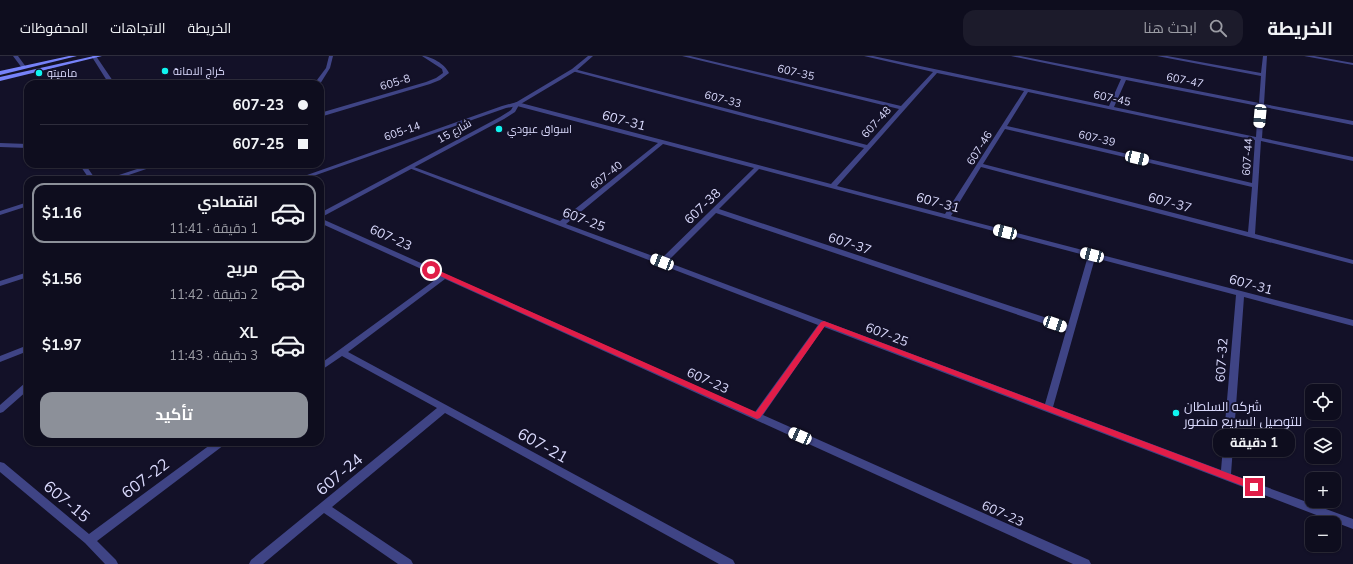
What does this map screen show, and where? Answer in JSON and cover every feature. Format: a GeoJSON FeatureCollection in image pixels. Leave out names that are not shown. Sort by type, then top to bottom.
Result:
{"type":"FeatureCollection","features":[{"type":"Feature","properties":{"kind":"main road"},"geometry":{"type":"LineString","coordinates":[[0,73],[75,56]]}},
{"type":"Feature","properties":{"kind":"main road"},"geometry":{"type":"LineString","coordinates":[[0,79],[97,57]]}},
{"type":"Feature","properties":{"kind":"street"},"geometry":{"type":"LineString","coordinates":[[14,56],[24,67]]}},
{"type":"Feature","properties":{"kind":"street"},"geometry":{"type":"LineString","coordinates":[[320,80],[328,68],[331,56]]}},
{"type":"Feature","properties":{"kind":"street","name":"605-8"},"geometry":{"type":"LineString","coordinates":[[324,114],[428,83],[446,73],[444,68],[424,56]]}},
{"type":"Feature","properties":{"kind":"street","name":"شارع 15"},"geometry":{"type":"LineString","coordinates":[[324,214],[412,168],[502,118],[513,111],[516,104],[574,70],[589,56]]}},
{"type":"Feature","properties":{"kind":"street","name":"607-35"},"geometry":{"type":"LineString","coordinates":[[684,56],[902,108]]}},
{"type":"Feature","properties":{"kind":"street","name":"607-45"},"geometry":{"type":"LineString","coordinates":[[866,56],[1353,159]]}},
{"type":"Feature","properties":{"kind":"street","name":"607-47"},"geometry":{"type":"LineString","coordinates":[[1013,56],[1353,123]]}},
{"type":"Feature","properties":{"kind":"street"},"geometry":{"type":"LineString","coordinates":[[1159,56],[1263,75]]}},
{"type":"Feature","properties":{"kind":"street","name":"607-44"},"geometry":{"type":"LineString","coordinates":[[1251,235],[1265,56]]}},
{"type":"Feature","properties":{"kind":"street"},"geometry":{"type":"LineString","coordinates":[[1306,56],[1353,64]]}},
{"type":"Feature","properties":{"kind":"street"},"geometry":{"type":"LineString","coordinates":[[97,57],[110,80]]}},
{"type":"Feature","properties":{"kind":"street","name":"607-33"},"geometry":{"type":"LineString","coordinates":[[574,70],[868,147]]}},
{"type":"Feature","properties":{"kind":"street","name":"607-48"},"geometry":{"type":"LineString","coordinates":[[832,187],[936,71]]}},
{"type":"Feature","properties":{"kind":"street"},"geometry":{"type":"LineString","coordinates":[[1110,108],[1124,78]]}},
{"type":"Feature","properties":{"kind":"street","name":"607-46"},"geometry":{"type":"LineString","coordinates":[[947,217],[1027,90]]}},
{"type":"Feature","properties":{"kind":"street","name":"607-31"},"geometry":{"type":"LineString","coordinates":[[516,104],[1353,323]]}},
{"type":"Feature","properties":{"kind":"street","name":"605-14"},"geometry":{"type":"LineString","coordinates":[[307,176],[516,104]]}},
{"type":"Feature","properties":{"kind":"street","name":"607-39"},"geometry":{"type":"LineString","coordinates":[[1004,127],[1255,186]]}},
{"type":"Feature","properties":{"kind":"street","name":"607-40"},"geometry":{"type":"LineString","coordinates":[[561,224],[662,142]]}},
{"type":"Feature","properties":{"kind":"street"},"geometry":{"type":"LineString","coordinates":[[0,145],[24,146]]}},
{"type":"Feature","properties":{"kind":"street","name":"607-37"},"geometry":{"type":"LineString","coordinates":[[980,165],[1353,262]]}},
{"type":"Feature","properties":{"kind":"street","name":"607-38"},"geometry":{"type":"LineString","coordinates":[[662,262],[758,167]]}},
{"type":"Feature","properties":{"kind":"street"},"geometry":{"type":"LineString","coordinates":[[120,176],[145,168]]}},
{"type":"Feature","properties":{"kind":"street","name":"607-25"},"geometry":{"type":"LineString","coordinates":[[412,168],[1353,524]]}},
{"type":"Feature","properties":{"kind":"street"},"geometry":{"type":"LineString","coordinates":[[0,213],[24,205]]}},
{"type":"Feature","properties":{"kind":"street","name":"607-37"},"geometry":{"type":"LineString","coordinates":[[714,210],[1070,329]]}},
{"type":"Feature","properties":{"kind":"street","name":"607-23"},"geometry":{"type":"LineString","coordinates":[[324,222],[1085,564]]}},
{"type":"Feature","properties":{"kind":"street"},"geometry":{"type":"LineString","coordinates":[[1048,409],[1092,255]]}},
{"type":"Feature","properties":{"kind":"street"},"geometry":{"type":"LineString","coordinates":[[0,284],[24,275]]}},
{"type":"Feature","properties":{"kind":"street"},"geometry":{"type":"LineString","coordinates":[[324,365],[445,276]]}},
{"type":"Feature","properties":{"kind":"street","name":"607-32"},"geometry":{"type":"LineString","coordinates":[[1226,476],[1240,293]]}},
{"type":"Feature","properties":{"kind":"street"},"geometry":{"type":"LineString","coordinates":[[757,416],[824,323]]}},
{"type":"Feature","properties":{"kind":"street"},"geometry":{"type":"LineString","coordinates":[[0,360],[24,350]]}},
{"type":"Feature","properties":{"kind":"street","name":"607-21"},"geometry":{"type":"LineString","coordinates":[[342,352],[729,564]]}},
{"type":"Feature","properties":{"kind":"street"},"geometry":{"type":"LineString","coordinates":[[0,410],[24,389]]}},
{"type":"Feature","properties":{"kind":"street","name":"607-24"},"geometry":{"type":"LineString","coordinates":[[255,564],[444,408]]}},
{"type":"Feature","properties":{"kind":"street","name":"607-22"},"geometry":{"type":"LineString","coordinates":[[89,540],[216,446]]}},
{"type":"Feature","properties":{"kind":"street","name":"607-15"},"geometry":{"type":"LineString","coordinates":[[0,466],[89,540],[112,564]]}},
{"type":"Feature","properties":{"kind":"street"},"geometry":{"type":"LineString","coordinates":[[324,507],[407,564]]}},
{"type":"Feature","properties":{"kind":"place","name":"كراج الامانة"},"geometry":{"type":"Point","coordinates":[165,71]}},
{"type":"Feature","properties":{"kind":"place","name":"ماميتو"},"geometry":{"type":"Point","coordinates":[39,73]}},
{"type":"Feature","properties":{"kind":"place","name":"اسواق عبودي"},"geometry":{"type":"Point","coordinates":[499,129]}},
{"type":"Feature","properties":{"kind":"place","name":"شركه السلطان للتوصيل السريع منصور"},"geometry":{"type":"Point","coordinates":[1176,413]}},
{"type":"Feature","properties":{"kind":"route"},"geometry":{"type":"LineString","coordinates":[[431,270],[757,416],[824,323],[1254,487]]}}]}
